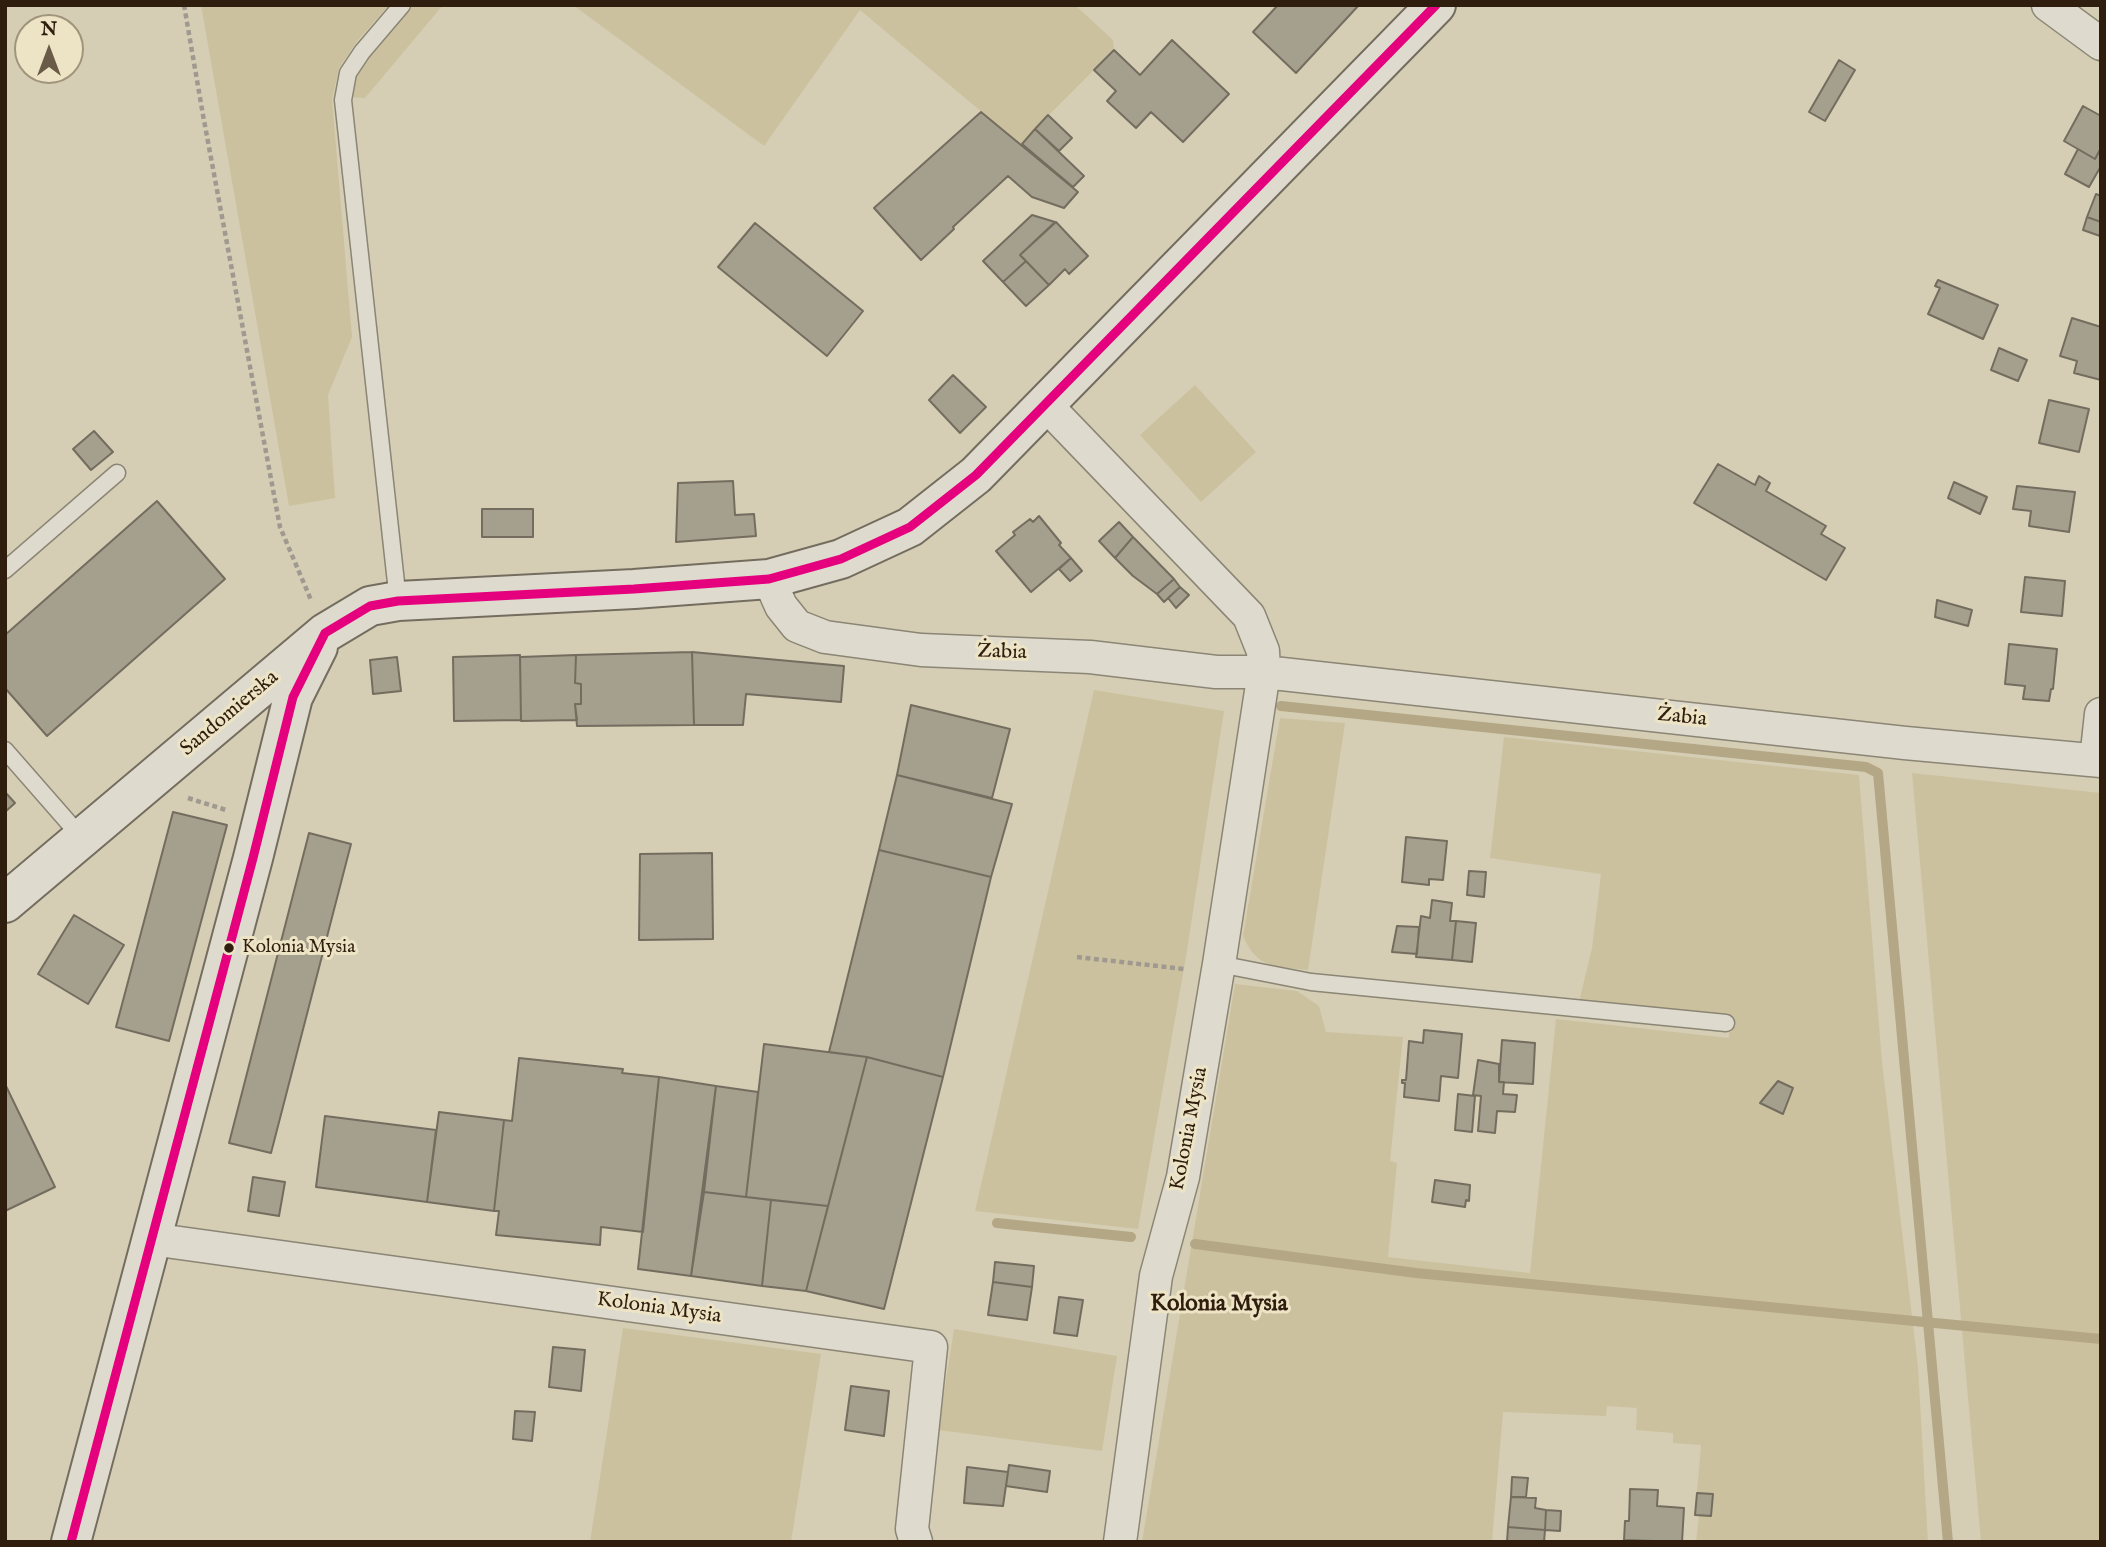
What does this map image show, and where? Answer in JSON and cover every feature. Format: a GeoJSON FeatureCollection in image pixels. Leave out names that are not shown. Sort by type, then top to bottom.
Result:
{"type":"FeatureCollection","features":[{"type":"Feature","properties":{"kind":"street","name":"Sandomierska"},"geometry":{"type":"LineString","coordinates":[[5,903],[325,633],[370,606],[398,601],[769,579],[841,559],[910,527],[976,475],[1436,5]]}},
{"type":"Feature","properties":{"kind":"street"},"geometry":{"type":"LineString","coordinates":[[2048,5],[2101,44]]}},
{"type":"Feature","properties":{"kind":"street"},"geometry":{"type":"LineString","coordinates":[[1046,405],[1249,616],[1263,651],[1264,672]]}},
{"type":"Feature","properties":{"kind":"street","name":"Żabia"},"geometry":{"type":"LineString","coordinates":[[769,579],[781,606],[797,626],[825,637],[921,650],[1090,657],[1216,672],[1264,672],[1905,743],[2098,761]]}},
{"type":"Feature","properties":{"kind":"street"},"geometry":{"type":"LineString","coordinates":[[71,1542],[260,834],[293,697],[325,633]]}},
{"type":"Feature","properties":{"kind":"street","name":"Kolonia Mysia"},"geometry":{"type":"LineString","coordinates":[[1120,1542],[1156,1276],[1183,1177],[1264,672]]}},
{"type":"Feature","properties":{"kind":"street"},"geometry":{"type":"LineString","coordinates":[[2098,761],[2101,714]]}},
{"type":"Feature","properties":{"kind":"street","name":"Kolonia Mysia"},"geometry":{"type":"LineString","coordinates":[[151,1239],[931,1347],[912,1529],[916,1542]]}},
{"type":"Feature","properties":{"kind":"lane"},"geometry":{"type":"LineString","coordinates":[[398,601],[343,100],[348,73],[401,5]]}},
{"type":"Feature","properties":{"kind":"lane"},"geometry":{"type":"LineString","coordinates":[[5,570],[117,473]]}},
{"type":"Feature","properties":{"kind":"lane"},"geometry":{"type":"LineString","coordinates":[[5,750],[83,839]]}},
{"type":"Feature","properties":{"kind":"lane"},"geometry":{"type":"LineString","coordinates":[[1219,964],[1311,982],[1726,1023]]}},
{"type":"Feature","properties":{"kind":"path"},"geometry":{"type":"LineString","coordinates":[[184,5],[280,527],[325,633]]}},
{"type":"Feature","properties":{"kind":"path"},"geometry":{"type":"LineString","coordinates":[[1077,957],[1191,970],[1219,964]]}},
{"type":"Feature","properties":{"kind":"shaded area"},"geometry":{"type":"Polygon","coordinates":[[[201,5],[389,5],[358,40],[339,68],[332,99],[352,337],[328,395],[335,498],[289,506],[201,5]]]}},
{"type":"Feature","properties":{"kind":"shaded area"},"geometry":{"type":"Polygon","coordinates":[[[414,5],[443,5],[365,98],[350,97],[354,77],[363,62],[414,5]]]}},
{"type":"Feature","properties":{"kind":"shaded area"},"geometry":{"type":"Polygon","coordinates":[[[573,5],[1075,5],[1113,40],[1114,50],[1020,144],[860,10],[764,146],[573,5]]]}},
{"type":"Feature","properties":{"kind":"shaded area"},"geometry":{"type":"Polygon","coordinates":[[[1195,385],[1256,452],[1201,502],[1140,435],[1195,385]]]}},
{"type":"Feature","properties":{"kind":"shaded area"},"geometry":{"type":"Polygon","coordinates":[[[1094,690],[1224,711],[1186,957],[1138,1229],[975,1211],[1094,690]]]}},
{"type":"Feature","properties":{"kind":"shaded area"},"geometry":{"type":"Polygon","coordinates":[[[1280,718],[1345,723],[1308,970],[1269,964],[1255,955],[1243,936],[1280,718]]]}},
{"type":"Feature","properties":{"kind":"shaded area"},"geometry":{"type":"Polygon","coordinates":[[[1504,737],[1859,775],[1882,1062],[1918,1367],[1928,1542],[1696,1542],[1699,1516],[1695,1515],[1701,1445],[1673,1443],[1673,1433],[1636,1430],[1637,1408],[1607,1406],[1606,1416],[1503,1412],[1492,1542],[1142,1542],[1235,984],[1297,991],[1319,1006],[1326,1032],[1403,1037],[1390,1161],[1397,1163],[1388,1257],[1530,1273],[1556,1019],[1729,1038],[1728,1018],[1579,1002],[1592,948],[1601,874],[1490,858],[1504,737]]]}},
{"type":"Feature","properties":{"kind":"shaded area"},"geometry":{"type":"Polygon","coordinates":[[[1912,773],[2101,793],[2101,1542],[1981,1542],[1912,773]]]}},
{"type":"Feature","properties":{"kind":"shaded area"},"geometry":{"type":"Polygon","coordinates":[[[623,1328],[821,1354],[791,1542],[590,1542],[623,1328]]]}},
{"type":"Feature","properties":{"kind":"shaded area"},"geometry":{"type":"Polygon","coordinates":[[[954,1329],[1117,1356],[1102,1451],[938,1430],[954,1329]]]}},
{"type":"Feature","properties":{"kind":"building"},"geometry":{"type":"Polygon","coordinates":[[[1278,5],[1359,5],[1296,73],[1253,32],[1278,5]]]}},
{"type":"Feature","properties":{"kind":"building"},"geometry":{"type":"Polygon","coordinates":[[[1172,40],[1229,94],[1183,142],[1151,112],[1136,128],[1107,101],[1116,91],[1094,70],[1114,50],[1140,75],[1172,40]]]}},
{"type":"Feature","properties":{"kind":"building"},"geometry":{"type":"Polygon","coordinates":[[[1839,60],[1855,70],[1825,121],[1809,112],[1839,60]]]}},
{"type":"Feature","properties":{"kind":"building"},"geometry":{"type":"Polygon","coordinates":[[[2083,106],[2101,116],[2101,148],[2095,159],[2064,141],[2083,106]]]}},
{"type":"Feature","properties":{"kind":"building"},"geometry":{"type":"Polygon","coordinates":[[[981,112],[1078,192],[1064,208],[1032,197],[1008,176],[921,260],[874,208],[981,112]]]}},
{"type":"Feature","properties":{"kind":"building"},"geometry":{"type":"Polygon","coordinates":[[[1048,115],[1072,138],[1059,151],[1035,129],[1048,115]]]}},
{"type":"Feature","properties":{"kind":"building"},"geometry":{"type":"Polygon","coordinates":[[[1035,129],[1084,176],[1073,187],[1022,144],[1035,129]]]}},
{"type":"Feature","properties":{"kind":"building"},"geometry":{"type":"Polygon","coordinates":[[[2101,148],[2101,166],[2089,187],[2065,174],[2078,149],[2095,159],[2101,148]]]}},
{"type":"Feature","properties":{"kind":"building"},"geometry":{"type":"Polygon","coordinates":[[[2096,194],[2101,196],[2101,222],[2087,217],[2096,194]]]}},
{"type":"Feature","properties":{"kind":"building"},"geometry":{"type":"Polygon","coordinates":[[[1032,215],[1055,222],[1020,255],[1026,261],[1003,282],[983,261],[1032,215]]]}},
{"type":"Feature","properties":{"kind":"building"},"geometry":{"type":"Polygon","coordinates":[[[2087,217],[2101,222],[2100,236],[2083,230],[2087,217]]]}},
{"type":"Feature","properties":{"kind":"building"},"geometry":{"type":"Polygon","coordinates":[[[1056,222],[1088,256],[1069,274],[1065,269],[1049,285],[1020,255],[1056,222]]]}},
{"type":"Feature","properties":{"kind":"building"},"geometry":{"type":"Polygon","coordinates":[[[755,223],[863,311],[827,356],[718,267],[755,223]]]}},
{"type":"Feature","properties":{"kind":"building"},"geometry":{"type":"Polygon","coordinates":[[[1026,261],[1049,285],[1026,306],[1003,282],[1026,261]]]}},
{"type":"Feature","properties":{"kind":"building"},"geometry":{"type":"Polygon","coordinates":[[[1938,280],[1998,305],[1983,339],[1928,314],[1940,288],[1935,286],[1938,280]]]}},
{"type":"Feature","properties":{"kind":"building"},"geometry":{"type":"Polygon","coordinates":[[[2072,318],[2101,327],[2101,380],[2074,373],[2077,361],[2060,356],[2072,318]]]}},
{"type":"Feature","properties":{"kind":"building"},"geometry":{"type":"Polygon","coordinates":[[[1999,348],[2027,360],[2018,381],[1991,370],[1999,348]]]}},
{"type":"Feature","properties":{"kind":"building"},"geometry":{"type":"Polygon","coordinates":[[[953,375],[986,407],[960,433],[929,400],[953,375]]]}},
{"type":"Feature","properties":{"kind":"building"},"geometry":{"type":"Polygon","coordinates":[[[2049,400],[2089,409],[2079,452],[2039,443],[2049,400]]]}},
{"type":"Feature","properties":{"kind":"building"},"geometry":{"type":"Polygon","coordinates":[[[94,431],[113,452],[91,470],[73,449],[94,431]]]}},
{"type":"Feature","properties":{"kind":"building"},"geometry":{"type":"Polygon","coordinates":[[[1718,464],[1755,485],[1759,476],[1770,483],[1766,491],[1826,526],[1821,534],[1845,548],[1826,580],[1694,503],[1718,464]]]}},
{"type":"Feature","properties":{"kind":"building"},"geometry":{"type":"Polygon","coordinates":[[[733,481],[735,515],[754,514],[756,536],[676,542],[678,483],[733,481]]]}},
{"type":"Feature","properties":{"kind":"building"},"geometry":{"type":"Polygon","coordinates":[[[1954,482],[1987,497],[1980,514],[1948,498],[1954,482]]]}},
{"type":"Feature","properties":{"kind":"building"},"geometry":{"type":"Polygon","coordinates":[[[2017,486],[2075,492],[2069,532],[2029,526],[2031,511],[2013,509],[2017,486]]]}},
{"type":"Feature","properties":{"kind":"building"},"geometry":{"type":"Polygon","coordinates":[[[157,501],[225,579],[47,736],[5,688],[5,635],[157,501]]]}},
{"type":"Feature","properties":{"kind":"building"},"geometry":{"type":"Polygon","coordinates":[[[482,509],[533,509],[533,537],[482,537],[482,509]]]}},
{"type":"Feature","properties":{"kind":"building"},"geometry":{"type":"Polygon","coordinates":[[[1039,516],[1071,558],[1031,592],[996,551],[1015,535],[1013,532],[1030,519],[1033,522],[1039,516]]]}},
{"type":"Feature","properties":{"kind":"building"},"geometry":{"type":"Polygon","coordinates":[[[1119,522],[1133,537],[1115,558],[1099,541],[1119,522]]]}},
{"type":"Feature","properties":{"kind":"building"},"geometry":{"type":"Polygon","coordinates":[[[1133,537],[1174,579],[1157,594],[1115,558],[1133,537]]]}},
{"type":"Feature","properties":{"kind":"building"},"geometry":{"type":"Polygon","coordinates":[[[1071,558],[1082,571],[1070,581],[1059,569],[1071,558]]]}},
{"type":"Feature","properties":{"kind":"building"},"geometry":{"type":"Polygon","coordinates":[[[2025,577],[2065,581],[2062,616],[2021,612],[2025,577]]]}},
{"type":"Feature","properties":{"kind":"building"},"geometry":{"type":"Polygon","coordinates":[[[1174,579],[1180,587],[1164,602],[1157,594],[1174,579]]]}},
{"type":"Feature","properties":{"kind":"building"},"geometry":{"type":"Polygon","coordinates":[[[1180,587],[1189,595],[1176,608],[1168,598],[1180,587]]]}},
{"type":"Feature","properties":{"kind":"building"},"geometry":{"type":"Polygon","coordinates":[[[1937,600],[1972,610],[1968,626],[1935,617],[1937,600]]]}},
{"type":"Feature","properties":{"kind":"building"},"geometry":{"type":"Polygon","coordinates":[[[2009,644],[2057,649],[2053,689],[2049,701],[2023,699],[2025,686],[2005,684],[2009,644]]]}},
{"type":"Feature","properties":{"kind":"building"},"geometry":{"type":"Polygon","coordinates":[[[692,652],[694,725],[577,726],[575,704],[581,704],[581,684],[575,683],[576,655],[692,652]]]}},
{"type":"Feature","properties":{"kind":"building"},"geometry":{"type":"Polygon","coordinates":[[[692,652],[844,666],[841,702],[746,694],[743,725],[694,725],[692,652]]]}},
{"type":"Feature","properties":{"kind":"building"},"geometry":{"type":"Polygon","coordinates":[[[520,655],[521,720],[454,721],[453,657],[520,655]]]}},
{"type":"Feature","properties":{"kind":"building"},"geometry":{"type":"Polygon","coordinates":[[[576,655],[575,683],[581,684],[581,704],[575,704],[577,720],[521,721],[520,657],[576,655]]]}},
{"type":"Feature","properties":{"kind":"building"},"geometry":{"type":"Polygon","coordinates":[[[397,657],[401,691],[373,694],[370,660],[397,657]]]}},
{"type":"Feature","properties":{"kind":"building"},"geometry":{"type":"Polygon","coordinates":[[[911,705],[1010,729],[992,798],[897,775],[911,705]]]}},
{"type":"Feature","properties":{"kind":"building"},"geometry":{"type":"Polygon","coordinates":[[[897,775],[1012,804],[991,877],[879,850],[897,775]]]}},
{"type":"Feature","properties":{"kind":"building"},"geometry":{"type":"Polygon","coordinates":[[[5,792],[15,803],[5,812],[5,792]]]}},
{"type":"Feature","properties":{"kind":"building"},"geometry":{"type":"Polygon","coordinates":[[[173,812],[227,825],[169,1041],[116,1027],[173,812]]]}},
{"type":"Feature","properties":{"kind":"building"},"geometry":{"type":"Polygon","coordinates":[[[309,833],[351,844],[271,1153],[229,1143],[309,833]]]}},
{"type":"Feature","properties":{"kind":"building"},"geometry":{"type":"Polygon","coordinates":[[[1406,837],[1447,841],[1443,880],[1429,879],[1429,885],[1402,882],[1406,837]]]}},
{"type":"Feature","properties":{"kind":"building"},"geometry":{"type":"Polygon","coordinates":[[[879,850],[991,877],[943,1077],[867,1057],[829,1052],[879,850]]]}},
{"type":"Feature","properties":{"kind":"building"},"geometry":{"type":"Polygon","coordinates":[[[712,853],[713,939],[639,940],[640,854],[712,853]]]}},
{"type":"Feature","properties":{"kind":"building"},"geometry":{"type":"Polygon","coordinates":[[[1469,871],[1486,872],[1484,897],[1467,895],[1469,871]]]}},
{"type":"Feature","properties":{"kind":"building"},"geometry":{"type":"Polygon","coordinates":[[[1432,900],[1452,903],[1450,921],[1456,921],[1452,960],[1416,957],[1421,916],[1430,918],[1432,900]]]}},
{"type":"Feature","properties":{"kind":"building"},"geometry":{"type":"Polygon","coordinates":[[[74,915],[124,945],[88,1004],[38,974],[74,915]]]}},
{"type":"Feature","properties":{"kind":"building"},"geometry":{"type":"Polygon","coordinates":[[[1456,921],[1476,923],[1472,962],[1452,960],[1456,921]]]}},
{"type":"Feature","properties":{"kind":"building"},"geometry":{"type":"Polygon","coordinates":[[[1397,926],[1419,927],[1417,954],[1392,952],[1397,926]]]}},
{"type":"Feature","properties":{"kind":"building"},"geometry":{"type":"Polygon","coordinates":[[[1424,1030],[1462,1034],[1458,1078],[1441,1076],[1439,1101],[1404,1097],[1405,1083],[1402,1083],[1402,1080],[1406,1080],[1409,1041],[1423,1043],[1424,1030]]]}},
{"type":"Feature","properties":{"kind":"building"},"geometry":{"type":"Polygon","coordinates":[[[1502,1040],[1535,1043],[1533,1084],[1499,1082],[1502,1040]]]}},
{"type":"Feature","properties":{"kind":"building"},"geometry":{"type":"Polygon","coordinates":[[[764,1044],[867,1057],[828,1206],[746,1197],[764,1044]]]}},
{"type":"Feature","properties":{"kind":"building"},"geometry":{"type":"Polygon","coordinates":[[[867,1057],[943,1077],[884,1309],[806,1291],[867,1057]]]}},
{"type":"Feature","properties":{"kind":"building"},"geometry":{"type":"Polygon","coordinates":[[[519,1058],[623,1069],[622,1073],[659,1077],[643,1232],[601,1227],[600,1245],[496,1235],[499,1211],[494,1211],[504,1120],[512,1121],[519,1058]]]}},
{"type":"Feature","properties":{"kind":"building"},"geometry":{"type":"Polygon","coordinates":[[[1478,1060],[1499,1064],[1499,1082],[1504,1082],[1503,1094],[1517,1095],[1515,1112],[1497,1111],[1495,1133],[1478,1131],[1481,1096],[1473,1095],[1478,1060]]]}},
{"type":"Feature","properties":{"kind":"building"},"geometry":{"type":"Polygon","coordinates":[[[659,1077],[716,1086],[691,1276],[638,1269],[659,1077]]]}},
{"type":"Feature","properties":{"kind":"building"},"geometry":{"type":"Polygon","coordinates":[[[1778,1081],[1793,1088],[1783,1114],[1760,1103],[1778,1081]]]}},
{"type":"Feature","properties":{"kind":"building"},"geometry":{"type":"Polygon","coordinates":[[[5,1084],[55,1187],[5,1211],[5,1084]]]}},
{"type":"Feature","properties":{"kind":"building"},"geometry":{"type":"Polygon","coordinates":[[[716,1086],[758,1092],[746,1197],[704,1192],[716,1086]]]}},
{"type":"Feature","properties":{"kind":"building"},"geometry":{"type":"Polygon","coordinates":[[[1458,1094],[1475,1096],[1472,1132],[1455,1130],[1458,1094]]]}},
{"type":"Feature","properties":{"kind":"building"},"geometry":{"type":"Polygon","coordinates":[[[439,1112],[504,1120],[494,1211],[427,1202],[439,1112]]]}},
{"type":"Feature","properties":{"kind":"building"},"geometry":{"type":"Polygon","coordinates":[[[325,1116],[436,1130],[427,1202],[316,1187],[325,1116]]]}},
{"type":"Feature","properties":{"kind":"building"},"geometry":{"type":"Polygon","coordinates":[[[253,1177],[285,1182],[279,1216],[248,1211],[253,1177]]]}},
{"type":"Feature","properties":{"kind":"building"},"geometry":{"type":"Polygon","coordinates":[[[1435,1180],[1470,1185],[1469,1201],[1466,1200],[1465,1207],[1432,1202],[1435,1180]]]}},
{"type":"Feature","properties":{"kind":"building"},"geometry":{"type":"Polygon","coordinates":[[[704,1192],[771,1200],[762,1286],[691,1276],[704,1192]]]}},
{"type":"Feature","properties":{"kind":"building"},"geometry":{"type":"Polygon","coordinates":[[[771,1200],[828,1206],[806,1291],[762,1286],[771,1200]]]}},
{"type":"Feature","properties":{"kind":"building"},"geometry":{"type":"Polygon","coordinates":[[[995,1262],[1034,1266],[1032,1287],[993,1282],[995,1262]]]}},
{"type":"Feature","properties":{"kind":"building"},"geometry":{"type":"Polygon","coordinates":[[[993,1282],[1032,1287],[1027,1320],[988,1315],[993,1282]]]}},
{"type":"Feature","properties":{"kind":"building"},"geometry":{"type":"Polygon","coordinates":[[[1059,1297],[1083,1300],[1077,1336],[1054,1333],[1059,1297]]]}},
{"type":"Feature","properties":{"kind":"building"},"geometry":{"type":"Polygon","coordinates":[[[553,1347],[585,1350],[581,1391],[549,1387],[553,1347]]]}},
{"type":"Feature","properties":{"kind":"building"},"geometry":{"type":"Polygon","coordinates":[[[851,1386],[889,1391],[884,1436],[845,1430],[851,1386]]]}},
{"type":"Feature","properties":{"kind":"building"},"geometry":{"type":"Polygon","coordinates":[[[515,1411],[535,1412],[532,1441],[513,1439],[515,1411]]]}},
{"type":"Feature","properties":{"kind":"building"},"geometry":{"type":"Polygon","coordinates":[[[1009,1465],[1050,1471],[1047,1492],[1006,1486],[1009,1465]]]}},
{"type":"Feature","properties":{"kind":"building"},"geometry":{"type":"Polygon","coordinates":[[[967,1467],[1008,1472],[1003,1506],[964,1503],[967,1467]]]}},
{"type":"Feature","properties":{"kind":"building"},"geometry":{"type":"Polygon","coordinates":[[[1512,1477],[1528,1478],[1526,1497],[1511,1497],[1512,1477]]]}},
{"type":"Feature","properties":{"kind":"building"},"geometry":{"type":"Polygon","coordinates":[[[1630,1489],[1658,1490],[1657,1506],[1684,1508],[1682,1542],[1624,1540],[1625,1521],[1629,1521],[1630,1489]]]}},
{"type":"Feature","properties":{"kind":"building"},"geometry":{"type":"Polygon","coordinates":[[[1697,1493],[1713,1494],[1711,1516],[1695,1515],[1697,1493]]]}},
{"type":"Feature","properties":{"kind":"building"},"geometry":{"type":"Polygon","coordinates":[[[1511,1497],[1536,1498],[1535,1508],[1546,1510],[1545,1530],[1508,1527],[1511,1497]]]}},
{"type":"Feature","properties":{"kind":"building"},"geometry":{"type":"Polygon","coordinates":[[[1546,1510],[1561,1511],[1560,1531],[1545,1530],[1546,1510]]]}},
{"type":"Feature","properties":{"kind":"building"},"geometry":{"type":"Polygon","coordinates":[[[1508,1527],[1545,1530],[1544,1542],[1507,1542],[1508,1527]]]}},
{"type":"Feature","properties":{"kind":"waterway"},"geometry":{"type":"LineString","coordinates":[[1281,706],[1866,767],[1878,773],[1948,1542]]}},
{"type":"Feature","properties":{"kind":"waterway"},"geometry":{"type":"LineString","coordinates":[[997,1223],[1131,1237]]}},
{"type":"Feature","properties":{"kind":"waterway"},"geometry":{"type":"LineString","coordinates":[[1195,1244],[1416,1273],[2101,1339]]}},
{"type":"Feature","properties":{"kind":"transit line"},"geometry":{"type":"LineString","coordinates":[[71,1542],[253,858],[293,697],[325,633],[370,606],[398,601],[769,579],[841,559],[910,527],[976,475],[1436,5]]}},
{"type":"Feature","properties":{"kind":"place","name":"Kolonia Mysia"},"geometry":{"type":"Point","coordinates":[229,948]}},
{"type":"Feature","properties":{"kind":"district","name":"Kolonia Mysia"},"geometry":{"type":"Point","coordinates":[1219,1305]}}]}
